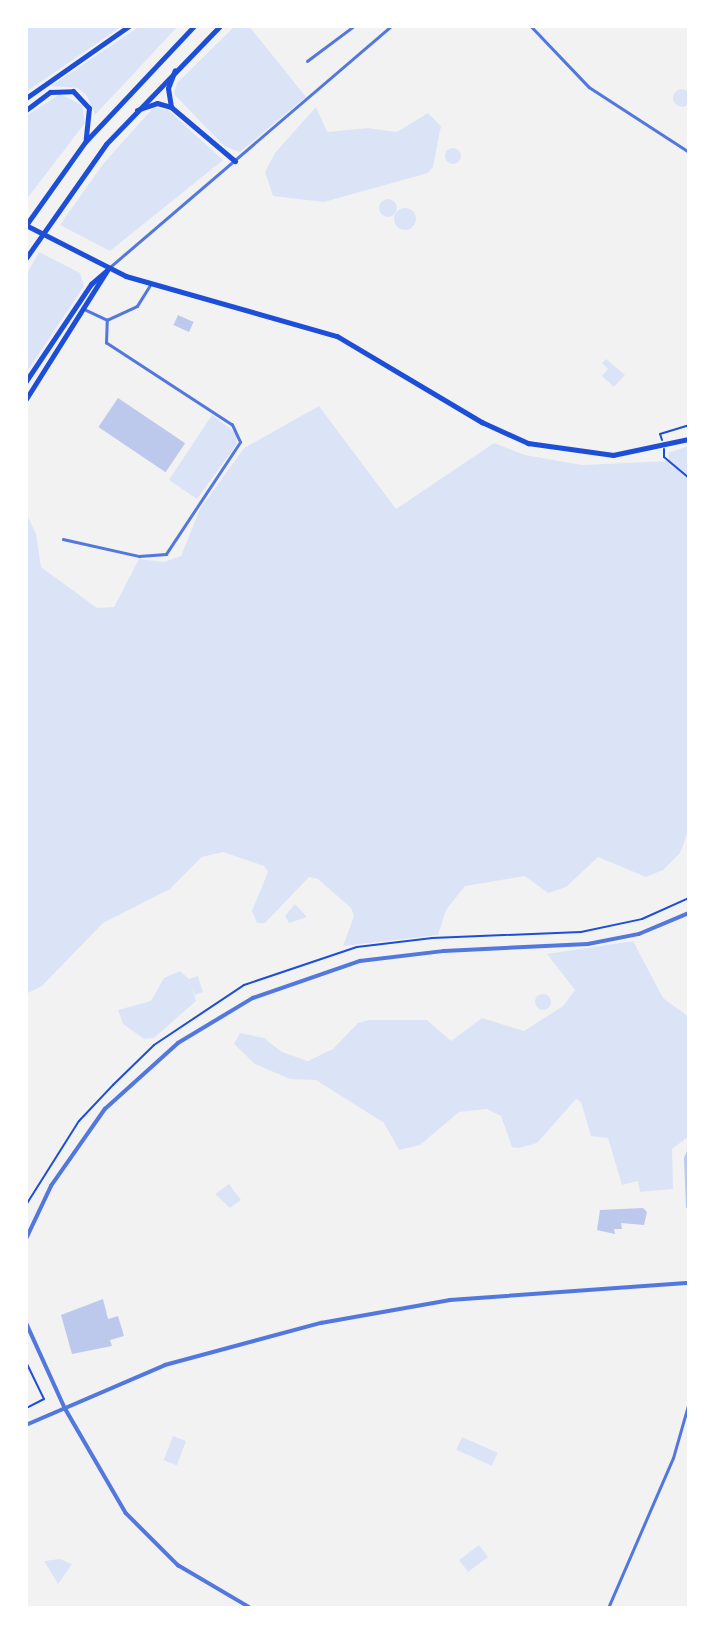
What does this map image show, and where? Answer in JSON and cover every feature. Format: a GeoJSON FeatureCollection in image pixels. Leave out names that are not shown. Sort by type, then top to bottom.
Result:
{"type":"FeatureCollection","features":[{"type":"Feature","properties":{"kind":"highway"},"geometry":{"type":"LineString","coordinates":[[26,98],[129,26]]}},
{"type":"Feature","properties":{"kind":"highway"},"geometry":{"type":"LineString","coordinates":[[26,225],[85,142],[194,26]]}},
{"type":"Feature","properties":{"kind":"highway"},"geometry":{"type":"LineString","coordinates":[[26,258],[68,194],[135,110],[220,26]]}},
{"type":"Feature","properties":{"kind":"highway"},"geometry":{"type":"LineString","coordinates":[[171,107],[168,88],[177,67]]}},
{"type":"Feature","properties":{"kind":"highway"},"geometry":{"type":"LineString","coordinates":[[26,110],[50,92],[73,91],[89,108],[85,142]]}},
{"type":"Feature","properties":{"kind":"highway"},"geometry":{"type":"LineString","coordinates":[[135,110],[157,103],[171,107],[235,162]]}},
{"type":"Feature","properties":{"kind":"highway"},"geometry":{"type":"LineString","coordinates":[[26,398],[86,310],[108,269]]}},
{"type":"Feature","properties":{"kind":"highway"},"geometry":{"type":"LineString","coordinates":[[26,381],[91,284],[108,269]]}},
{"type":"Feature","properties":{"kind":"main road"},"geometry":{"type":"LineString","coordinates":[[26,225],[108,269],[150,285],[292,320],[337,336],[482,422],[528,443],[613,455],[689,439]]}},
{"type":"Feature","properties":{"kind":"street"},"geometry":{"type":"LineString","coordinates":[[307,61],[354,26]]}},
{"type":"Feature","properties":{"kind":"street"},"geometry":{"type":"LineString","coordinates":[[108,269],[391,26]]}},
{"type":"Feature","properties":{"kind":"street"},"geometry":{"type":"LineString","coordinates":[[530,26],[589,88],[689,152]]}},
{"type":"Feature","properties":{"kind":"street"},"geometry":{"type":"LineString","coordinates":[[86,310],[107,320],[138,306],[150,285]]}},
{"type":"Feature","properties":{"kind":"street"},"geometry":{"type":"LineString","coordinates":[[64,539],[139,556],[166,554],[176,545],[199,500],[240,442],[232,425],[106,343],[107,320]]}},
{"type":"Feature","properties":{"kind":"street"},"geometry":{"type":"LineString","coordinates":[[26,1239],[51,1186],[105,1109],[178,1043],[253,998],[324,970],[385,956],[588,944],[639,934],[689,913]]}},
{"type":"Feature","properties":{"kind":"street"},"geometry":{"type":"LineString","coordinates":[[26,1425],[165,1365],[338,1320],[483,1297],[689,1283]]}},
{"type":"Feature","properties":{"kind":"street"},"geometry":{"type":"LineString","coordinates":[[26,1322],[65,1408],[108,1489],[136,1526],[191,1574],[251,1608]]}},
{"type":"Feature","properties":{"kind":"street"},"geometry":{"type":"LineString","coordinates":[[608,1608],[673,1458],[689,1402]]}},
{"type":"Feature","properties":{"kind":"path"},"geometry":{"type":"LineString","coordinates":[[660,434],[689,425]]}},
{"type":"Feature","properties":{"kind":"path"},"geometry":{"type":"LineString","coordinates":[[664,457],[689,478]]}},
{"type":"Feature","properties":{"kind":"path"},"geometry":{"type":"LineString","coordinates":[[26,1205],[79,1121],[113,1085],[154,1045],[244,985],[357,947],[407,940],[581,932],[642,919],[689,898]]}},
{"type":"Feature","properties":{"kind":"path"},"geometry":{"type":"LineString","coordinates":[[26,1362],[44,1399],[26,1408]]}},
{"type":"Feature","properties":{"kind":"shaded area"},"geometry":{"type":"Polygon","coordinates":[[[26,26],[122,26],[26,92],[26,26]]]}},
{"type":"Feature","properties":{"kind":"shaded area"},"geometry":{"type":"Polygon","coordinates":[[[140,26],[178,26],[95,115],[87,96],[77,88],[51,86],[140,26]]]}},
{"type":"Feature","properties":{"kind":"shaded area"},"geometry":{"type":"Polygon","coordinates":[[[235,26],[249,26],[306,97],[240,152],[224,146],[174,94],[177,83],[235,26]]]}},
{"type":"Feature","properties":{"kind":"shaded area"},"geometry":{"type":"Polygon","coordinates":[[[682,89],[688,92],[691,98],[688,104],[682,107],[676,104],[673,98],[676,92],[682,89]]]}},
{"type":"Feature","properties":{"kind":"shaded area"},"geometry":{"type":"Polygon","coordinates":[[[60,94],[82,105],[85,123],[26,200],[26,116],[60,94]]]}},
{"type":"Feature","properties":{"kind":"shaded area"},"geometry":{"type":"Polygon","coordinates":[[[154,107],[168,110],[223,160],[110,251],[60,225],[103,164],[154,107]]]}},
{"type":"Feature","properties":{"kind":"shaded area"},"geometry":{"type":"Polygon","coordinates":[[[316,107],[327,132],[368,128],[397,132],[428,113],[441,126],[433,167],[428,173],[324,202],[273,196],[265,172],[275,153],[316,107]]]}},
{"type":"Feature","properties":{"kind":"shaded area"},"geometry":{"type":"Polygon","coordinates":[[[453,148],[459,150],[459,162],[453,164],[447,162],[445,156],[447,150],[453,148]]]}},
{"type":"Feature","properties":{"kind":"shaded area"},"geometry":{"type":"Polygon","coordinates":[[[384,199],[392,199],[397,208],[395,215],[384,217],[379,212],[379,204],[384,199]]]}},
{"type":"Feature","properties":{"kind":"shaded area"},"geometry":{"type":"Polygon","coordinates":[[[405,208],[413,211],[416,219],[413,227],[405,230],[397,227],[394,219],[397,211],[405,208]]]}},
{"type":"Feature","properties":{"kind":"shaded area"},"geometry":{"type":"Polygon","coordinates":[[[39,252],[80,273],[84,286],[26,373],[26,275],[39,252]]]}},
{"type":"Feature","properties":{"kind":"shaded area"},"geometry":{"type":"Polygon","coordinates":[[[606,359],[625,375],[614,387],[602,376],[608,369],[602,363],[606,359]]]}},
{"type":"Feature","properties":{"kind":"shaded area"},"geometry":{"type":"Polygon","coordinates":[[[319,406],[396,509],[494,443],[525,455],[582,465],[669,461],[668,453],[689,446],[689,829],[680,853],[663,870],[646,877],[598,857],[566,887],[548,893],[525,876],[465,886],[446,910],[438,935],[343,946],[354,916],[351,908],[318,879],[309,877],[265,923],[257,923],[252,911],[268,872],[264,866],[223,852],[202,857],[170,889],[103,923],[42,986],[26,994],[26,513],[36,534],[41,567],[97,608],[114,607],[139,559],[164,562],[181,556],[200,509],[244,448],[319,406]]]}},
{"type":"Feature","properties":{"kind":"shaded area"},"geometry":{"type":"Polygon","coordinates":[[[212,415],[236,433],[237,444],[197,499],[169,480],[212,415]]]}},
{"type":"Feature","properties":{"kind":"shaded area"},"geometry":{"type":"Polygon","coordinates":[[[295,904],[307,917],[289,923],[285,916],[295,904]]]}},
{"type":"Feature","properties":{"kind":"shaded area"},"geometry":{"type":"Polygon","coordinates":[[[633,941],[663,998],[689,1017],[689,1136],[672,1149],[673,1189],[640,1192],[638,1181],[622,1185],[608,1138],[591,1136],[581,1102],[576,1099],[537,1143],[512,1147],[501,1116],[487,1109],[459,1112],[420,1145],[399,1150],[384,1123],[316,1080],[290,1079],[255,1064],[234,1044],[240,1033],[264,1038],[282,1052],[308,1061],[333,1049],[358,1023],[369,1020],[427,1020],[451,1041],[482,1018],[524,1031],[563,1006],[575,990],[547,954],[633,941]]]}},
{"type":"Feature","properties":{"kind":"shaded area"},"geometry":{"type":"Polygon","coordinates":[[[180,971],[189,979],[198,976],[203,992],[195,995],[192,988],[196,1001],[154,1038],[144,1039],[123,1024],[118,1010],[151,1001],[164,978],[180,971]]]}},
{"type":"Feature","properties":{"kind":"shaded area"},"geometry":{"type":"Polygon","coordinates":[[[543,994],[551,1002],[543,1010],[535,1002],[543,994]]]}},
{"type":"Feature","properties":{"kind":"shaded area"},"geometry":{"type":"Polygon","coordinates":[[[229,1184],[241,1200],[230,1208],[215,1194],[229,1184]]]}},
{"type":"Feature","properties":{"kind":"shaded area"},"geometry":{"type":"Polygon","coordinates":[[[173,1436],[186,1441],[177,1465],[164,1460],[173,1436]]]}},
{"type":"Feature","properties":{"kind":"shaded area"},"geometry":{"type":"Polygon","coordinates":[[[462,1437],[498,1453],[492,1466],[456,1450],[462,1437]]]}},
{"type":"Feature","properties":{"kind":"shaded area"},"geometry":{"type":"Polygon","coordinates":[[[479,1545],[488,1557],[468,1572],[459,1560],[479,1545]]]}},
{"type":"Feature","properties":{"kind":"shaded area"},"geometry":{"type":"Polygon","coordinates":[[[60,1559],[72,1564],[58,1584],[44,1561],[60,1559]]]}},
{"type":"Feature","properties":{"kind":"building"},"geometry":{"type":"Polygon","coordinates":[[[178,315],[194,322],[189,332],[174,325],[178,315]]]}},
{"type":"Feature","properties":{"kind":"building"},"geometry":{"type":"Polygon","coordinates":[[[118,398],[185,443],[166,472],[98,427],[118,398]]]}},
{"type":"Feature","properties":{"kind":"building"},"geometry":{"type":"Polygon","coordinates":[[[689,1146],[689,1208],[686,1208],[684,1158],[689,1146]]]}},
{"type":"Feature","properties":{"kind":"building"},"geometry":{"type":"Polygon","coordinates":[[[643,1208],[647,1212],[644,1225],[621,1223],[622,1229],[614,1229],[615,1234],[597,1230],[600,1210],[643,1208]]]}},
{"type":"Feature","properties":{"kind":"building"},"geometry":{"type":"Polygon","coordinates":[[[103,1299],[108,1319],[118,1316],[124,1336],[110,1340],[112,1346],[72,1354],[61,1315],[103,1299]]]}}]}
